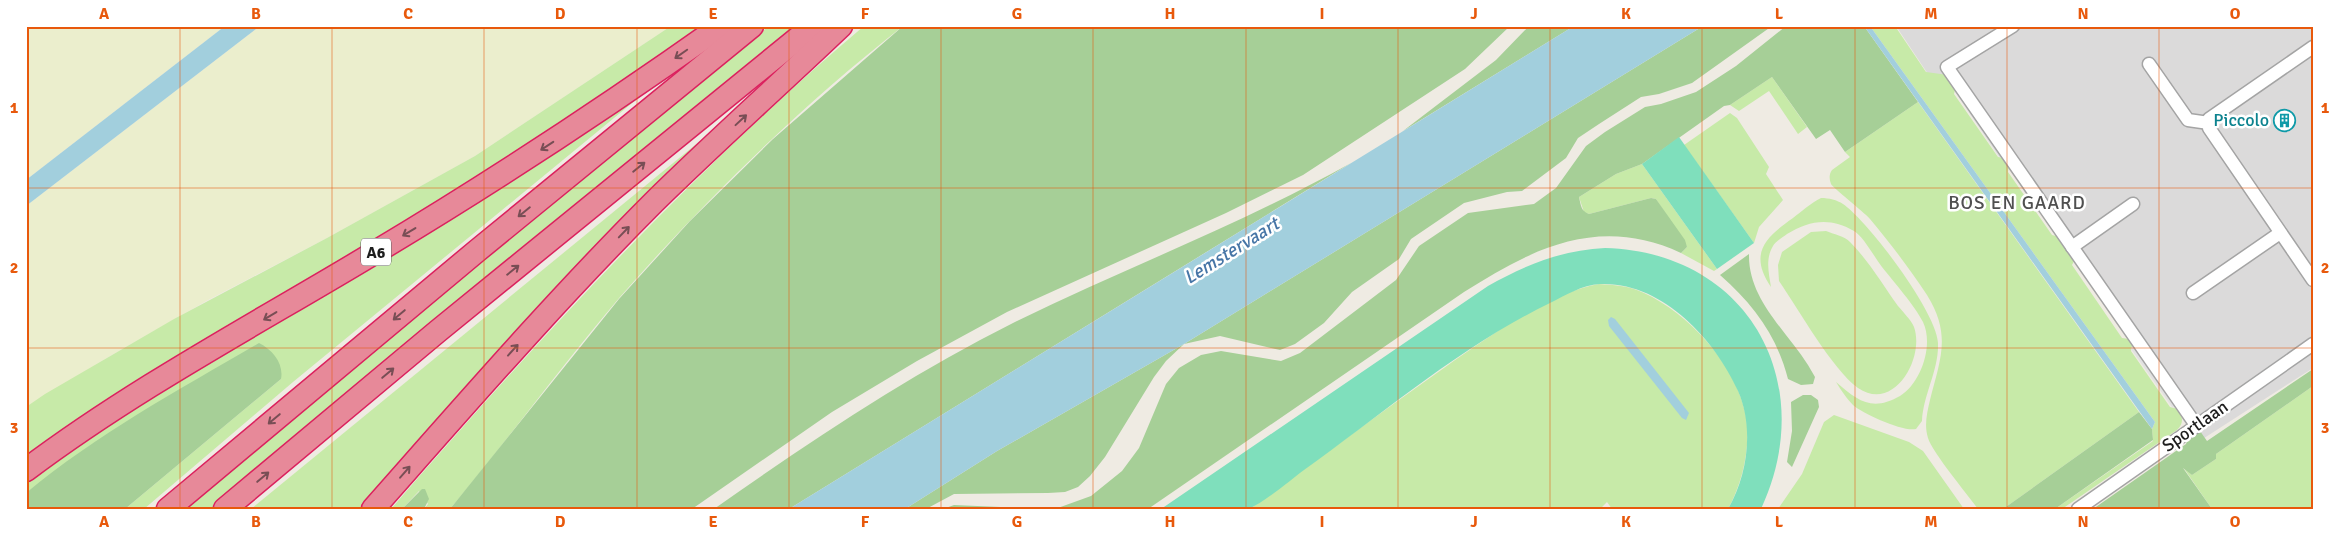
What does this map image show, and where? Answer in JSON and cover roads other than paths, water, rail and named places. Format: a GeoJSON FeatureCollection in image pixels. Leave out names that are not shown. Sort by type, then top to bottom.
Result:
{"type":"FeatureCollection","features":[{"type":"Feature","properties":{"kind":"highway","name":"A6"},"geometry":{"type":"LineString","coordinates":[[26,470],[122,404],[479,190],[557,139],[721,26]]}},
{"type":"Feature","properties":{"kind":"highway"},"geometry":{"type":"LineString","coordinates":[[168,509],[478,250],[752,26]]}},
{"type":"Feature","properties":{"kind":"highway"},"geometry":{"type":"LineString","coordinates":[[225,509],[469,306],[812,26]]}},
{"type":"Feature","properties":{"kind":"highway"},"geometry":{"type":"LineString","coordinates":[[373,509],[492,374],[597,260],[655,201],[841,26]]}},
{"type":"Feature","properties":{"kind":"street"},"geometry":{"type":"LineString","coordinates":[[2013,26],[1947,66],[2196,425]]}},
{"type":"Feature","properties":{"kind":"street"},"geometry":{"type":"LineString","coordinates":[[2313,47],[2209,119],[2208,128],[2313,280]]}},
{"type":"Feature","properties":{"kind":"street"},"geometry":{"type":"LineString","coordinates":[[2149,64],[2188,120],[2209,123]]}},
{"type":"Feature","properties":{"kind":"street"},"geometry":{"type":"LineString","coordinates":[[2072,247],[2133,204]]}},
{"type":"Feature","properties":{"kind":"street"},"geometry":{"type":"LineString","coordinates":[[2192,292],[2280,233]]}},
{"type":"Feature","properties":{"kind":"street","name":"Sportlaan"},"geometry":{"type":"LineString","coordinates":[[2078,509],[2313,344]]}},
{"type":"Feature","properties":{"kind":"water"},"geometry":{"type":"Polygon","coordinates":[[[225,26],[260,26],[26,206],[26,180],[225,26]]]}},
{"type":"Feature","properties":{"kind":"water","name":"Lemstervaart"},"geometry":{"type":"Polygon","coordinates":[[[1574,26],[1703,26],[1184,344],[997,451],[905,509],[789,509],[1574,26]]]}},
{"type":"Feature","properties":{"kind":"water"},"geometry":{"type":"Polygon","coordinates":[[[1864,26],[1870,26],[2155,422],[2152,429],[1864,26]]]}},
{"type":"Feature","properties":{"kind":"water"},"geometry":{"type":"Polygon","coordinates":[[[1611,317],[1615,319],[1689,413],[1686,420],[1682,418],[1609,326],[1608,320],[1611,317]]]}},
{"type":"Feature","properties":{"kind":"place","name":"Piccolo"},"geometry":{"type":"Point","coordinates":[2285,120]}},
{"type":"Feature","properties":{"kind":"district","name":"BOS EN GAARD"},"geometry":{"type":"Point","coordinates":[2017,202]}}]}
